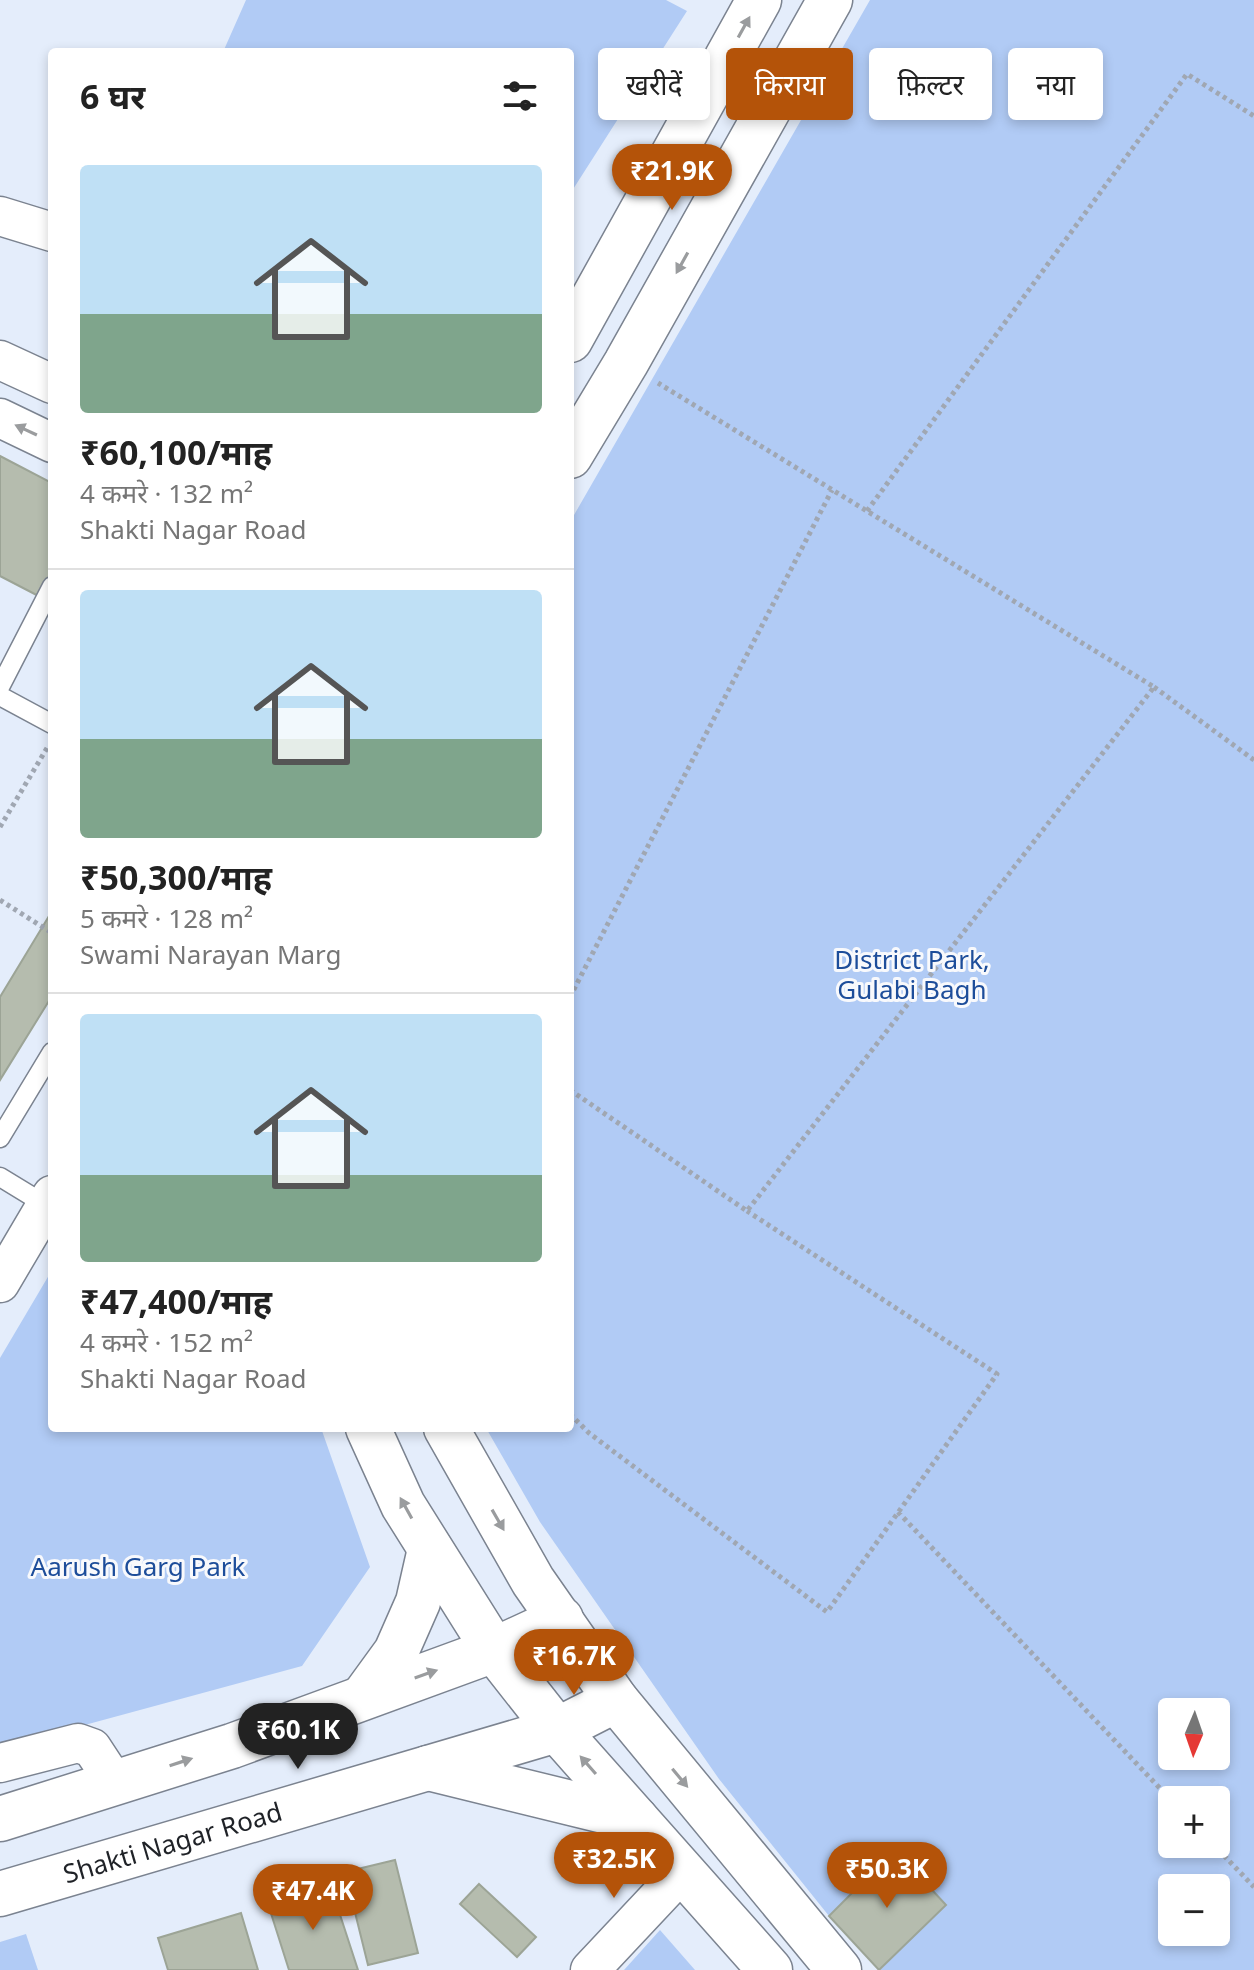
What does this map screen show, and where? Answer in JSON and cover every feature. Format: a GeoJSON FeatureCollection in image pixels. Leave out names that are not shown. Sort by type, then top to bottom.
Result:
{"type":"FeatureCollection","features":[{"type":"Feature","properties":{"kind":"main road"},"geometry":{"type":"LineString","coordinates":[[574,333],[759,0]]}},
{"type":"Feature","properties":{"kind":"main road"},"geometry":{"type":"LineString","coordinates":[[574,449],[626,363],[830,0]]}},
{"type":"Feature","properties":{"kind":"main road"},"geometry":{"type":"LineString","coordinates":[[370,1432],[403,1505],[494,1650],[557,1730],[770,1970]]}},
{"type":"Feature","properties":{"kind":"main road"},"geometry":{"type":"LineString","coordinates":[[448,1432],[533,1581],[616,1700],[839,1970]]}},
{"type":"Feature","properties":{"kind":"main road"},"geometry":{"type":"LineString","coordinates":[[364,1696],[396,1652],[418,1602],[430,1549]]}},
{"type":"Feature","properties":{"kind":"main road"},"geometry":{"type":"LineString","coordinates":[[0,1819],[232,1746],[494,1650],[561,1619]]}},
{"type":"Feature","properties":{"kind":"main road","name":"Shakti Nagar Road"},"geometry":{"type":"LineString","coordinates":[[8,1896],[557,1730],[616,1700]]}},
{"type":"Feature","properties":{"kind":"main road"},"geometry":{"type":"LineString","coordinates":[[426,1768],[636,1819]]}},
{"type":"Feature","properties":{"kind":"street"},"geometry":{"type":"LineString","coordinates":[[0,216],[48,231]]}},
{"type":"Feature","properties":{"kind":"street"},"geometry":{"type":"LineString","coordinates":[[0,360],[48,382]]}},
{"type":"Feature","properties":{"kind":"street"},"geometry":{"type":"LineString","coordinates":[[0,418],[48,441]]}},
{"type":"Feature","properties":{"kind":"street"},"geometry":{"type":"LineString","coordinates":[[0,1283],[48,1202]]}},
{"type":"Feature","properties":{"kind":"street"},"geometry":{"type":"LineString","coordinates":[[0,1763],[78,1743],[92,1748],[115,1783]]}},
{"type":"Feature","properties":{"kind":"street"},"geometry":{"type":"LineString","coordinates":[[590,1970],[682,1872]]}},
{"type":"Feature","properties":{"kind":"lane"},"geometry":{"type":"LineString","coordinates":[[0,687],[48,594]]}},
{"type":"Feature","properties":{"kind":"lane"},"geometry":{"type":"LineString","coordinates":[[0,696],[48,722]]}},
{"type":"Feature","properties":{"kind":"lane"},"geometry":{"type":"LineString","coordinates":[[0,1138],[48,1059]]}},
{"type":"Feature","properties":{"kind":"lane"},"geometry":{"type":"LineString","coordinates":[[0,1177],[48,1200]]}},
{"type":"Feature","properties":{"kind":"path"},"geometry":{"type":"LineString","coordinates":[[867,511],[1187,74],[1254,116]]}},
{"type":"Feature","properties":{"kind":"path"},"geometry":{"type":"LineString","coordinates":[[626,363],[1154,687],[1254,760]]}},
{"type":"Feature","properties":{"kind":"path"},"geometry":{"type":"LineString","coordinates":[[574,989],[832,490]]}},
{"type":"Feature","properties":{"kind":"path"},"geometry":{"type":"LineString","coordinates":[[747,1211],[1154,687]]}},
{"type":"Feature","properties":{"kind":"path"},"geometry":{"type":"LineString","coordinates":[[0,827],[48,747]]}},
{"type":"Feature","properties":{"kind":"path"},"geometry":{"type":"LineString","coordinates":[[0,900],[48,930]]}},
{"type":"Feature","properties":{"kind":"path"},"geometry":{"type":"LineString","coordinates":[[574,1093],[747,1211],[997,1374],[827,1612],[589,1433],[574,1418]]}},
{"type":"Feature","properties":{"kind":"path"},"geometry":{"type":"LineString","coordinates":[[898,1512],[1158,1786]]}},
{"type":"Feature","properties":{"kind":"path"},"geometry":{"type":"LineString","coordinates":[[1226,1858],[1254,1887]]}},
{"type":"Feature","properties":{"kind":"green space"},"geometry":{"type":"Polygon","coordinates":[[[246,0],[666,0],[687,11],[663,48],[598,48],[598,120],[617,120],[574,188],[574,48],[225,48],[246,0]]]}},
{"type":"Feature","properties":{"kind":"green space","name":"District Park, Gulabi Bagh"},"geometry":{"type":"Polygon","coordinates":[[[870,0],[1254,0],[1254,1970],[880,1970],[945,1905],[895,1850],[829,1916],[719,1779],[540,1522],[488,1432],[574,1432],[574,515],[801,120],[853,120],[853,48],[842,48],[870,0]]]}},
{"type":"Feature","properties":{"kind":"green space","name":"Aarush Garg Park"},"geometry":{"type":"Polygon","coordinates":[[[48,1277],[48,1432],[322,1432],[370,1567],[302,1666],[0,1748],[0,1358],[48,1277]]]}},
{"type":"Feature","properties":{"kind":"green space"},"geometry":{"type":"Polygon","coordinates":[[[660,1930],[695,1970],[624,1970],[660,1930]]]}},
{"type":"Feature","properties":{"kind":"green space"},"geometry":{"type":"Polygon","coordinates":[[[26,1934],[38,1970],[0,1970],[0,1942],[26,1934]]]}},
{"type":"Feature","properties":{"kind":"building"},"geometry":{"type":"Polygon","coordinates":[[[0,456],[48,481],[48,601],[0,576],[0,456]]]}},
{"type":"Feature","properties":{"kind":"building"},"geometry":{"type":"Polygon","coordinates":[[[48,918],[48,1002],[0,1080],[0,997],[48,918]]]}},
{"type":"Feature","properties":{"kind":"building"},"geometry":{"type":"Polygon","coordinates":[[[895,1850],[946,1905],[879,1970],[829,1916],[895,1850]]]}},
{"type":"Feature","properties":{"kind":"building"},"geometry":{"type":"Polygon","coordinates":[[[395,1860],[418,1953],[368,1965],[345,1872],[395,1860]]]}},
{"type":"Feature","properties":{"kind":"building"},"geometry":{"type":"Polygon","coordinates":[[[330,1884],[358,1970],[289,1970],[268,1904],[330,1884]]]}},
{"type":"Feature","properties":{"kind":"building"},"geometry":{"type":"Polygon","coordinates":[[[479,1884],[536,1937],[517,1957],[460,1904],[479,1884]]]}},
{"type":"Feature","properties":{"kind":"building"},"geometry":{"type":"Polygon","coordinates":[[[241,1913],[258,1970],[168,1970],[158,1938],[241,1913]]]}}]}
